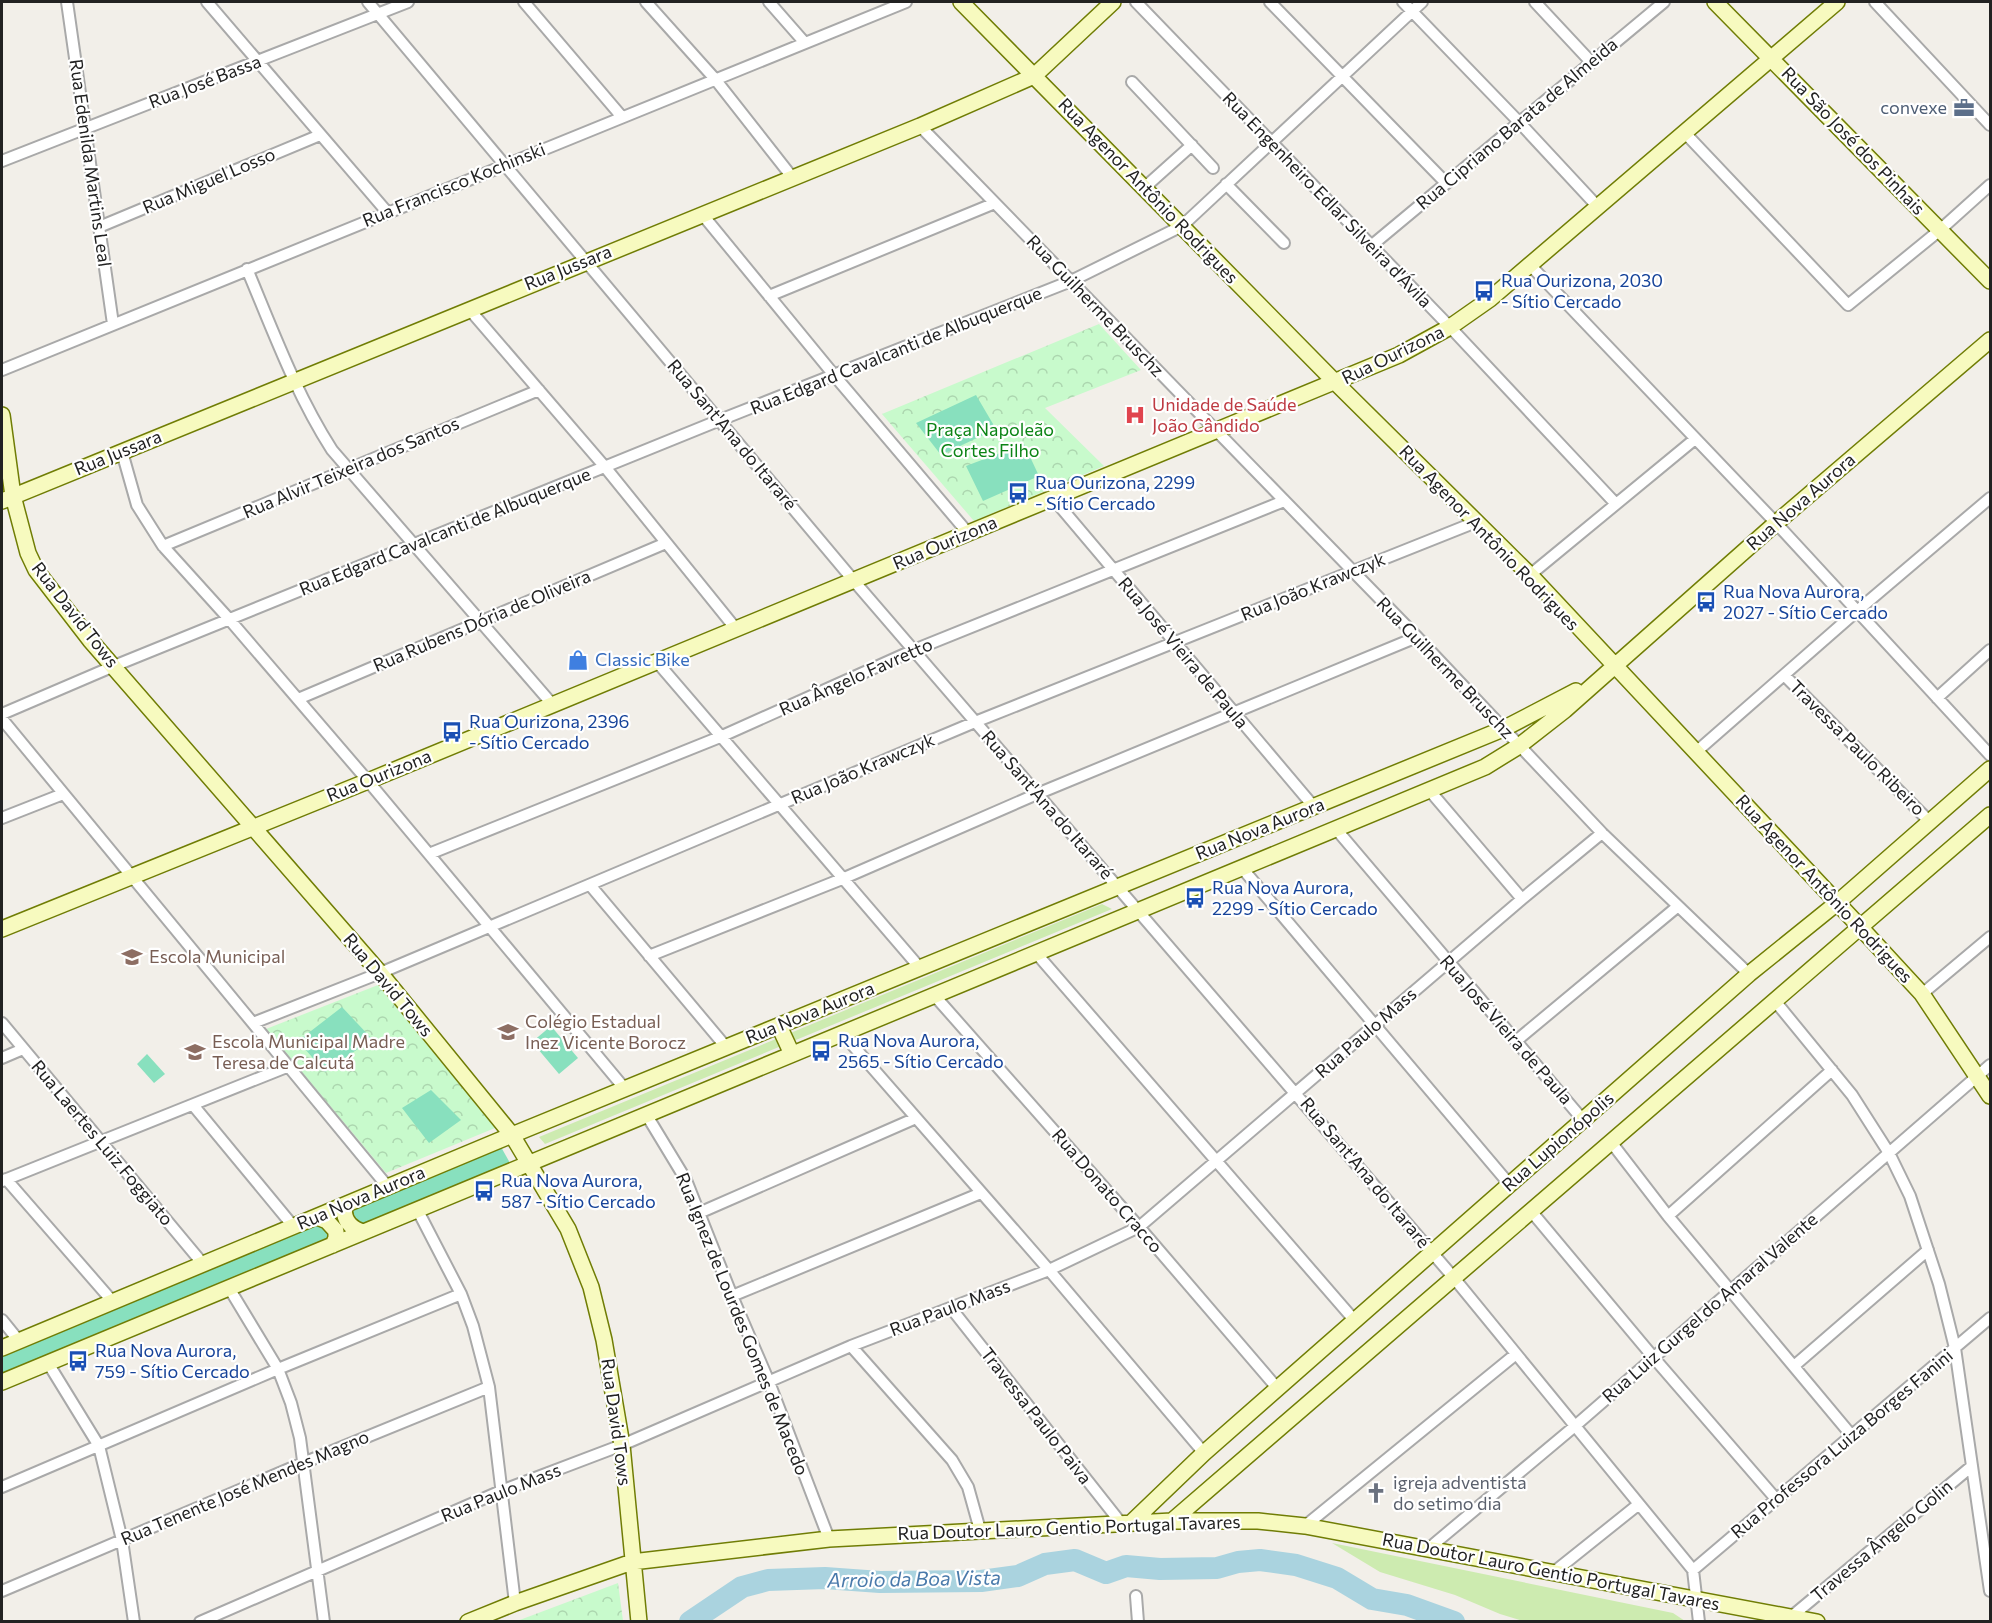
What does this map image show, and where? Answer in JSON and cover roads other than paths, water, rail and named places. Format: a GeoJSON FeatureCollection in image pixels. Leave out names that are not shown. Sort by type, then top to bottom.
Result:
{"type":"FeatureCollection","features":[{"type":"Feature","properties":{"kind":"street","name":"Rua Edenilda Martins Leal"},"geometry":{"type":"LineString","coordinates":[[67,2],[113,324]]}},
{"type":"Feature","properties":{"kind":"street"},"geometry":{"type":"LineString","coordinates":[[207,2],[387,212]]}},
{"type":"Feature","properties":{"kind":"street","name":"Rua Sant'Ana do Itararé"},"geometry":{"type":"LineString","coordinates":[[368,2],[854,581],[1454,1278],[1692,1570]]}},
{"type":"Feature","properties":{"kind":"street","name":"Rua José Bassa"},"geometry":{"type":"LineString","coordinates":[[2,161],[408,2]]}},
{"type":"Feature","properties":{"kind":"street"},"geometry":{"type":"LineString","coordinates":[[524,2],[622,117]]}},
{"type":"Feature","properties":{"kind":"street"},"geometry":{"type":"LineString","coordinates":[[646,2],[715,79],[792,177]]}},
{"type":"Feature","properties":{"kind":"street"},"geometry":{"type":"LineString","coordinates":[[769,2],[804,43]]}},
{"type":"Feature","properties":{"kind":"street","name":"Rua Francisco Kochinski"},"geometry":{"type":"LineString","coordinates":[[2,370],[906,2]]}},
{"type":"Feature","properties":{"kind":"street","name":"Rua Agenor Antônio Rodrigues"},"geometry":{"type":"LineString","coordinates":[[962,2],[1335,382],[1530,576],[1696,752],[1922,994],[1990,1096]]}},
{"type":"Feature","properties":{"kind":"street","name":"Rua Jussara"},"geometry":{"type":"LineString","coordinates":[[7,499],[920,126],[1034,76],[1113,2]]}},
{"type":"Feature","properties":{"kind":"street","name":"Rua Engenheiro Edlar Silveira d'Ávila"},"geometry":{"type":"LineString","coordinates":[[1136,2],[1450,327],[1617,504]]}},
{"type":"Feature","properties":{"kind":"street"},"geometry":{"type":"LineString","coordinates":[[1270,2],[1446,183]]}},
{"type":"Feature","properties":{"kind":"street"},"geometry":{"type":"LineString","coordinates":[[1402,2],[1598,207]]}},
{"type":"Feature","properties":{"kind":"street","name":"Rua Edgard Cavalcanti de Albuquerque"},"geometry":{"type":"LineString","coordinates":[[2,714],[114,666],[720,420],[1071,281],[1182,226],[1422,2]]}},
{"type":"Feature","properties":{"kind":"street"},"geometry":{"type":"LineString","coordinates":[[1535,2],[1591,62]]}},
{"type":"Feature","properties":{"kind":"street","name":"Rua Cipriano Barata de Almeida"},"geometry":{"type":"LineString","coordinates":[[1371,246],[1664,2]]}},
{"type":"Feature","properties":{"kind":"street","name":"Rua São José dos Pinhais"},"geometry":{"type":"LineString","coordinates":[[1715,2],[1990,281]]}},
{"type":"Feature","properties":{"kind":"street","name":"Rua Ourizona"},"geometry":{"type":"LineString","coordinates":[[2,928],[368,781],[1399,355],[1450,327],[1490,300],[1770,57],[1837,2]]}},
{"type":"Feature","properties":{"kind":"street"},"geometry":{"type":"LineString","coordinates":[[1875,2],[1990,125]]}},
{"type":"Feature","properties":{"kind":"street"},"geometry":{"type":"LineString","coordinates":[[1132,82],[1213,168]]}},
{"type":"Feature","properties":{"kind":"street","name":"Rua Guilherme Bruschz"},"geometry":{"type":"LineString","coordinates":[[920,126],[1417,637],[1602,833],[1749,974]]}},
{"type":"Feature","properties":{"kind":"street"},"geometry":{"type":"LineString","coordinates":[[1685,133],[1848,305],[1940,230],[1990,185]]}},
{"type":"Feature","properties":{"kind":"street","name":"Rua Miguel Losso"},"geometry":{"type":"LineString","coordinates":[[99,227],[320,135]]}},
{"type":"Feature","properties":{"kind":"street"},"geometry":{"type":"LineString","coordinates":[[1144,188],[1192,145]]}},
{"type":"Feature","properties":{"kind":"street"},"geometry":{"type":"LineString","coordinates":[[1226,184],[1284,243]]}},
{"type":"Feature","properties":{"kind":"street"},"geometry":{"type":"LineString","coordinates":[[769,296],[995,203]]}},
{"type":"Feature","properties":{"kind":"street"},"geometry":{"type":"LineString","coordinates":[[702,214],[968,533]]}},
{"type":"Feature","properties":{"kind":"street"},"geometry":{"type":"LineString","coordinates":[[1531,266],[1776,523],[1990,755]]}},
{"type":"Feature","properties":{"kind":"street"},"geometry":{"type":"LineString","coordinates":[[247,269],[294,381],[313,421],[332,450],[552,704]]}},
{"type":"Feature","properties":{"kind":"street"},"geometry":{"type":"LineString","coordinates":[[470,309],[605,467],[736,629]]}},
{"type":"Feature","properties":{"kind":"street","name":"Rua Nova Aurora"},"geometry":{"type":"LineString","coordinates":[[2,1382],[1485,767],[1519,746],[1565,710],[1776,523],[1990,340]]}},
{"type":"Feature","properties":{"kind":"street","name":"Rua Alvir Teixeira dos Santos"},"geometry":{"type":"LineString","coordinates":[[163,546],[539,390]]}},
{"type":"Feature","properties":{"kind":"street","name":"Rua David Tows"},"geometry":{"type":"LineString","coordinates":[[2,415],[7,499],[36,570],[114,666],[380,973],[512,1135],[568,1229],[591,1287],[604,1340],[622,1445],[639,1622]]}},
{"type":"Feature","properties":{"kind":"street"},"geometry":{"type":"LineString","coordinates":[[1530,576],[1695,439]]}},
{"type":"Feature","properties":{"kind":"street"},"geometry":{"type":"LineString","coordinates":[[122,452],[137,506],[163,546],[230,619],[368,781],[625,1089]]}},
{"type":"Feature","properties":{"kind":"street","name":"Rua José Vieira de Paula"},"geometry":{"type":"LineString","coordinates":[[1052,497],[1314,807]]}},
{"type":"Feature","properties":{"kind":"street"},"geometry":{"type":"LineString","coordinates":[[1696,752],[1990,498]]}},
{"type":"Feature","properties":{"kind":"street","name":"Rua Ângelo Favretto"},"geometry":{"type":"LineString","coordinates":[[429,854],[720,737],[914,650],[1284,501]]}},
{"type":"Feature","properties":{"kind":"street","name":"Rua João Krawczyk"},"geometry":{"type":"LineString","coordinates":[[253,1023],[380,973],[975,722],[1476,522]]}},
{"type":"Feature","properties":{"kind":"street","name":"Rua Rubens Dória de Oliveira"},"geometry":{"type":"LineString","coordinates":[[298,699],[666,543]]}},
{"type":"Feature","properties":{"kind":"street"},"geometry":{"type":"LineString","coordinates":[[650,956],[842,879],[1037,794],[1417,637]]}},
{"type":"Feature","properties":{"kind":"street"},"geometry":{"type":"LineString","coordinates":[[1937,698],[1990,650]]}},
{"type":"Feature","properties":{"kind":"street"},"geometry":{"type":"LineString","coordinates":[[657,662],[920,968]]}},
{"type":"Feature","properties":{"kind":"street","name":"Rua Nova Aurora"},"geometry":{"type":"LineString","coordinates":[[2,1348],[512,1135],[1503,729],[1570,695],[1614,667]]}},
{"type":"Feature","properties":{"kind":"street","name":"Travessa Paulo Ribeiro"},"geometry":{"type":"LineString","coordinates":[[1784,675],[1930,822]]}},
{"type":"Feature","properties":{"kind":"street"},"geometry":{"type":"LineString","coordinates":[[2,719],[388,1187]]}},
{"type":"Feature","properties":{"kind":"street","name":"Rua Lupionópolis"},"geometry":{"type":"LineString","coordinates":[[1126,1523],[1749,974],[1837,903],[1990,769]]}},
{"type":"Feature","properties":{"kind":"street"},"geometry":{"type":"LineString","coordinates":[[1430,790],[1522,899]]}},
{"type":"Feature","properties":{"kind":"street"},"geometry":{"type":"LineString","coordinates":[[2,818],[63,794]]}},
{"type":"Feature","properties":{"kind":"street","name":"Rua Lupionópolis"},"geometry":{"type":"LineString","coordinates":[[1172,1521],[1990,815]]}},
{"type":"Feature","properties":{"kind":"street","name":"Rua José Vieira de Paula"},"geometry":{"type":"LineString","coordinates":[[1336,829],[1583,1120]]}},
{"type":"Feature","properties":{"kind":"street","name":"Rua Paulo Mass"},"geometry":{"type":"LineString","coordinates":[[200,1622],[501,1491],[622,1445],[851,1346],[1048,1270],[1139,1227],[1602,833]]}},
{"type":"Feature","properties":{"kind":"street"},"geometry":{"type":"LineString","coordinates":[[1242,868],[1510,1185]]}},
{"type":"Feature","properties":{"kind":"street"},"geometry":{"type":"LineString","coordinates":[[590,885],[726,1047]]}},
{"type":"Feature","properties":{"kind":"street"},"geometry":{"type":"LineString","coordinates":[[1516,1041],[1677,907]]}},
{"type":"Feature","properties":{"kind":"street"},"geometry":{"type":"LineString","coordinates":[[1922,994],[1990,937]]}},
{"type":"Feature","properties":{"kind":"street"},"geometry":{"type":"LineString","coordinates":[[1035,953],[1355,1321]]}},
{"type":"Feature","properties":{"kind":"street","name":"Rua Donato Cracco"},"geometry":{"type":"LineString","coordinates":[[934,995],[1139,1227],[1278,1389]]}},
{"type":"Feature","properties":{"kind":"street"},"geometry":{"type":"LineString","coordinates":[[1774,1001],[1852,1095],[1889,1153],[1910,1196],[1940,1284],[1955,1348],[1990,1591]]}},
{"type":"Feature","properties":{"kind":"street","name":"Rua Laertes Luiz Foggiato"},"geometry":{"type":"LineString","coordinates":[[2,1023],[203,1264]]}},
{"type":"Feature","properties":{"kind":"street"},"geometry":{"type":"LineString","coordinates":[[779,1026],[792,1054]]}},
{"type":"Feature","properties":{"kind":"street"},"geometry":{"type":"LineString","coordinates":[[842,1033],[1204,1454]]}},
{"type":"Feature","properties":{"kind":"street"},"geometry":{"type":"LineString","coordinates":[[2,1058],[23,1049]]}},
{"type":"Feature","properties":{"kind":"street","name":"Rua Luiz Gurgel do Amaral Valente"},"geometry":{"type":"LineString","coordinates":[[1428,1549],[1654,1358],[1990,1065]]}},
{"type":"Feature","properties":{"kind":"street"},"geometry":{"type":"LineString","coordinates":[[113,1302],[4,1180],[289,1066]]}},
{"type":"Feature","properties":{"kind":"street"},"geometry":{"type":"LineString","coordinates":[[1668,1216],[1832,1070]]}},
{"type":"Feature","properties":{"kind":"street"},"geometry":{"type":"LineString","coordinates":[[193,1105],[293,1226]]}},
{"type":"Feature","properties":{"kind":"street","name":"Rua Ignez de Lourdes Gomes de Macedo"},"geometry":{"type":"LineString","coordinates":[[646,1114],[686,1180],[769,1382],[829,1539]]}},
{"type":"Feature","properties":{"kind":"street"},"geometry":{"type":"LineString","coordinates":[[699,1212],[916,1118]]}},
{"type":"Feature","properties":{"kind":"street"},"geometry":{"type":"LineString","coordinates":[[1611,1142],[1668,1216],[1852,1436]]}},
{"type":"Feature","properties":{"kind":"street"},"geometry":{"type":"LineString","coordinates":[[732,1296],[981,1193]]}},
{"type":"Feature","properties":{"kind":"street"},"geometry":{"type":"LineString","coordinates":[[345,1205],[343,1214],[346,1220],[352,1227],[363,1232]]}},
{"type":"Feature","properties":{"kind":"street"},"geometry":{"type":"LineString","coordinates":[[417,1209],[461,1294],[473,1326],[489,1387],[515,1603]]}},
{"type":"Feature","properties":{"kind":"street"},"geometry":{"type":"LineString","coordinates":[[1531,1211],[1776,1499]]}},
{"type":"Feature","properties":{"kind":"street"},"geometry":{"type":"LineString","coordinates":[[317,1217],[327,1221],[336,1232],[333,1245]]}},
{"type":"Feature","properties":{"kind":"street"},"geometry":{"type":"LineString","coordinates":[[1794,1366],[1928,1250]]}},
{"type":"Feature","properties":{"kind":"street"},"geometry":{"type":"LineString","coordinates":[[229,1288],[278,1369],[291,1403],[300,1438],[324,1622]]}},
{"type":"Feature","properties":{"kind":"street"},"geometry":{"type":"LineString","coordinates":[[2,1487],[461,1294]]}},
{"type":"Feature","properties":{"kind":"street","name":"Travessa Paulo Paiva"},"geometry":{"type":"LineString","coordinates":[[951,1308],[1126,1523]]}},
{"type":"Feature","properties":{"kind":"street","name":"Rua Professora Luiza Borges Fanini"},"geometry":{"type":"LineString","coordinates":[[1692,1570],[1990,1318]]}},
{"type":"Feature","properties":{"kind":"street"},"geometry":{"type":"LineString","coordinates":[[2,1320],[19,1341]]}},
{"type":"Feature","properties":{"kind":"street"},"geometry":{"type":"LineString","coordinates":[[851,1346],[952,1460],[968,1487],[980,1530]]}},
{"type":"Feature","properties":{"kind":"street"},"geometry":{"type":"LineString","coordinates":[[1305,1526],[1516,1354]]}},
{"type":"Feature","properties":{"kind":"street"},"geometry":{"type":"LineString","coordinates":[[48,1363],[99,1446],[122,1540],[134,1622]]}},
{"type":"Feature","properties":{"kind":"street","name":"Rua Tenente José Mendes Magno"},"geometry":{"type":"LineString","coordinates":[[2,1591],[303,1462],[489,1387]]}},
{"type":"Feature","properties":{"kind":"street","name":"Travessa Ângelo Golin"},"geometry":{"type":"LineString","coordinates":[[1791,1617],[1972,1466]]}},
{"type":"Feature","properties":{"kind":"street"},"geometry":{"type":"LineString","coordinates":[[1554,1572],[1639,1504]]}},
{"type":"Feature","properties":{"kind":"street","name":"Rua Doutor Lauro Gentio Portugal Tavares"},"geometry":{"type":"LineString","coordinates":[[468,1622],[632,1562],[829,1539],[1172,1521],[1258,1521],[1305,1526],[1817,1622]]}},
{"type":"Feature","properties":{"kind":"street"},"geometry":{"type":"LineString","coordinates":[[1692,1570],[1699,1622]]}},
{"type":"Feature","properties":{"kind":"street"},"geometry":{"type":"LineString","coordinates":[[1136,1596],[1138,1622]]}},
{"type":"Feature","properties":{"kind":"waterway","name":"Arroio da Boa Vista"},"geometry":{"type":"LineString","coordinates":[[690,1622],[742,1587],[768,1580],[825,1578],[880,1582],[981,1581],[1018,1576],[1045,1564],[1075,1560],[1106,1573],[1126,1566],[1160,1569],[1217,1568],[1238,1562],[1260,1560],[1296,1565],[1337,1578],[1372,1599],[1407,1605],[1454,1622]]}},
{"type":"Feature","properties":{"kind":"place","name":"convexe"},"geometry":{"type":"Point","coordinates":[1964,108]}},
{"type":"Feature","properties":{"kind":"place","name":"Rua Ourizona, 2030 - Sítio Cercado"},"geometry":{"type":"Point","coordinates":[1484,291]}},
{"type":"Feature","properties":{"kind":"place","name":"Unidade de Saúde João Cândido"},"geometry":{"type":"Point","coordinates":[1135,415]}},
{"type":"Feature","properties":{"kind":"place","name":"Rua Ourizona, 2299 - Sítio Cercado"},"geometry":{"type":"Point","coordinates":[1018,493]}},
{"type":"Feature","properties":{"kind":"place","name":"Rua Nova Aurora, 2027 - Sítio Cercado"},"geometry":{"type":"Point","coordinates":[1706,602]}},
{"type":"Feature","properties":{"kind":"place","name":"Classic Bike"},"geometry":{"type":"Point","coordinates":[578,660]}},
{"type":"Feature","properties":{"kind":"place","name":"Rua Ourizona, 2396 - Sítio Cercado"},"geometry":{"type":"Point","coordinates":[452,732]}},
{"type":"Feature","properties":{"kind":"place","name":"Rua Nova Aurora, 2299 - Sítio Cercado"},"geometry":{"type":"Point","coordinates":[1195,898]}},
{"type":"Feature","properties":{"kind":"place","name":"Escola Municipal"},"geometry":{"type":"Point","coordinates":[132,957]}},
{"type":"Feature","properties":{"kind":"place","name":"Colégio Estadual Inez Vicente Borocz"},"geometry":{"type":"Point","coordinates":[508,1032]}},
{"type":"Feature","properties":{"kind":"place","name":"Rua Nova Aurora, 2565 - Sítio Cercado"},"geometry":{"type":"Point","coordinates":[821,1051]}},
{"type":"Feature","properties":{"kind":"place","name":"Escola Municipal Madre Teresa de Calcutá"},"geometry":{"type":"Point","coordinates":[195,1052]}},
{"type":"Feature","properties":{"kind":"place","name":"Rua Nova Aurora, 587 - Sítio Cercado"},"geometry":{"type":"Point","coordinates":[484,1191]}},
{"type":"Feature","properties":{"kind":"place","name":"Rua Nova Aurora, 759 - Sítio Cercado"},"geometry":{"type":"Point","coordinates":[78,1361]}},
{"type":"Feature","properties":{"kind":"place","name":"igreja adventista do setimo dia"},"geometry":{"type":"Point","coordinates":[1376,1493]}},
{"type":"Feature","properties":{"kind":"park label","name":"Praça Napoleão Cortes Filho"},"geometry":{"type":"Point","coordinates":[990,440]}}]}
